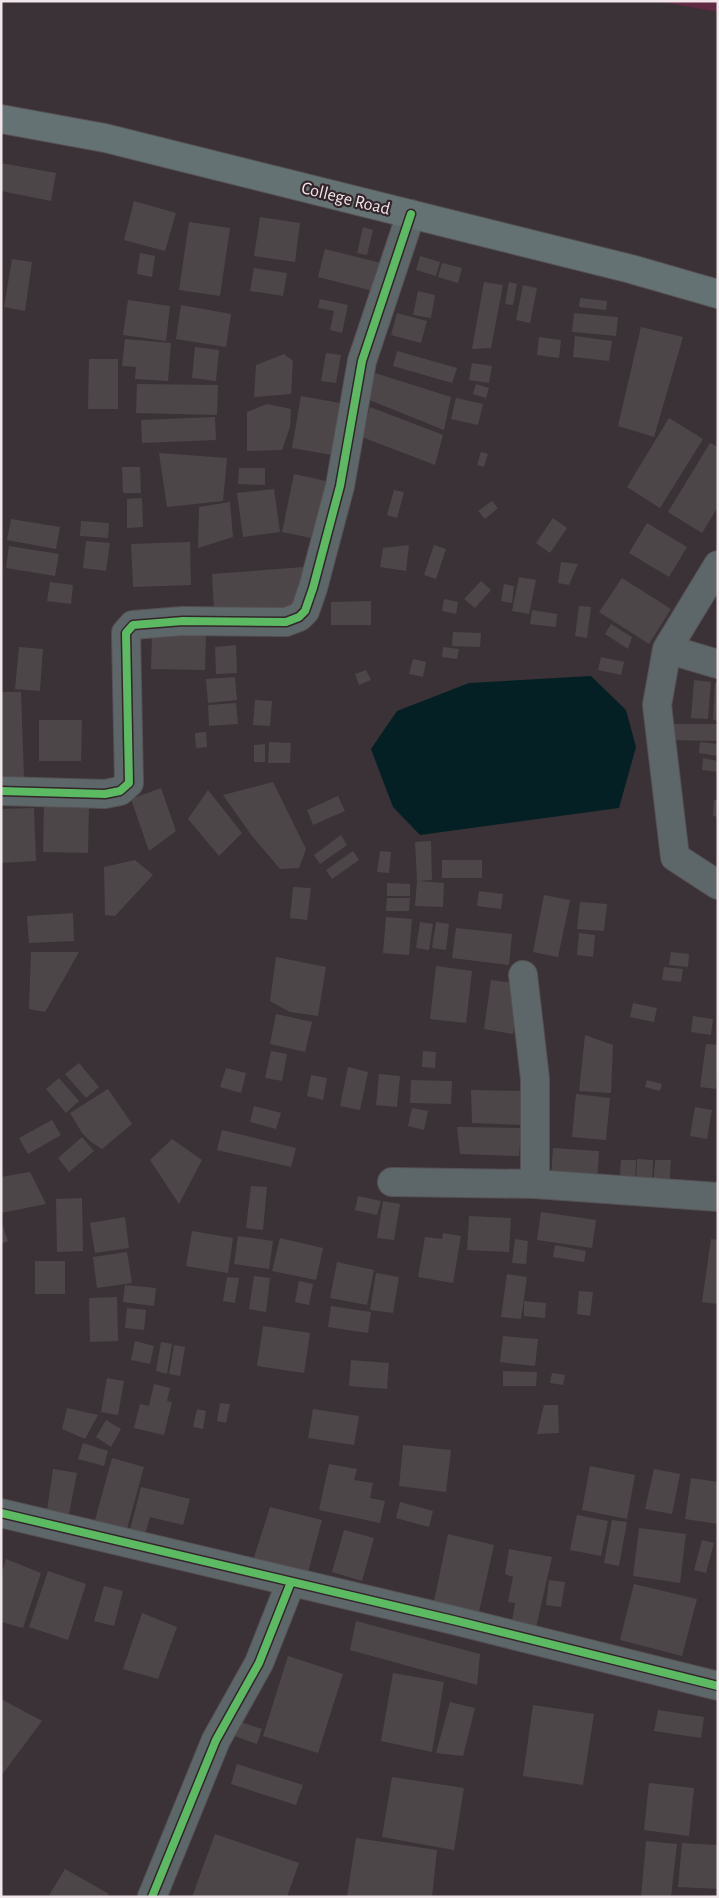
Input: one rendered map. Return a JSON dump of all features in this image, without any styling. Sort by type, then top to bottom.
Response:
[{"type":"main road","name":"College Road","points":[[1,120],[105,138],[631,269],[718,294]]},
{"type":"street","points":[[1,792],[104,794],[120,791],[129,783],[126,633],[133,625],[183,621],[286,622],[299,617],[305,611],[313,588],[340,486],[362,361],[411,214]]},
{"type":"street","points":[[718,565],[667,649],[656,705],[675,857],[718,885]]},
{"type":"street","points":[[667,649],[718,664]]},
{"type":"street","points":[[523,975],[535,1078],[535,1184]]},
{"type":"street","points":[[392,1182],[535,1184],[718,1197]]},
{"type":"street","points":[[1,1513],[718,1686]]},
{"type":"street","points":[[152,1897],[216,1740],[259,1663],[291,1582]]},
{"type":"shaded area","points":[[656,1],[718,1],[718,12]]},
{"type":"water","points":[[591,676],[626,710],[636,747],[619,808],[420,835],[393,807],[371,749],[397,711],[469,683]]},
{"type":"building","points":[[1,163],[56,173],[51,201],[1,191]]},
{"type":"building","points":[[134,201],[176,213],[165,251],[124,240]]},
{"type":"building","points":[[260,217],[300,223],[295,262],[254,256]]},
{"type":"building","points":[[189,222],[230,228],[220,296],[179,290]]},
{"type":"building","points":[[363,227],[373,230],[367,255],[357,253]]},
{"type":"building","points":[[325,249],[381,263],[373,291],[318,277]]},
{"type":"building","points":[[140,253],[155,256],[152,277],[137,274]]},
{"type":"building","points":[[420,256],[440,262],[436,276],[416,270]]},
{"type":"building","points":[[12,259],[32,262],[25,311],[4,307]]},
{"type":"building","points":[[442,263],[462,268],[458,283],[438,277]]},
{"type":"building","points":[[254,268],[287,273],[283,296],[250,291]]},
{"type":"building","points":[[484,282],[503,285],[491,348],[472,349]]},
{"type":"building","points":[[509,282],[517,284],[513,305],[505,304]]},
{"type":"building","points":[[523,285],[537,288],[530,323],[516,320]]},
{"type":"building","points":[[418,291],[435,295],[431,318],[413,315]]},
{"type":"building","points":[[580,298],[607,301],[606,310],[579,307]]},
{"type":"building","points":[[320,299],[348,305],[342,333],[330,330],[334,311],[318,308]]},
{"type":"building","points":[[128,300],[170,306],[166,341],[123,335]]},
{"type":"building","points":[[181,305],[231,314],[226,347],[176,339]]},
{"type":"building","points":[[397,313],[427,321],[421,343],[391,335]]},
{"type":"building","points":[[574,313],[618,317],[616,336],[572,332]]},
{"type":"building","points":[[641,327],[683,337],[654,437],[618,426]]},
{"type":"building","points":[[575,336],[612,341],[609,361],[573,357]]},
{"type":"building","points":[[539,337],[561,340],[559,358],[537,355]]},
{"type":"building","points":[[125,339],[171,343],[168,381],[135,379],[136,367],[122,366]]},
{"type":"building","points":[[195,347],[219,350],[216,381],[192,378]]},
{"type":"building","points":[[397,351],[457,368],[452,383],[393,366]]},
{"type":"building","points":[[326,353],[341,355],[336,383],[321,381]]},
{"type":"building","points":[[284,354],[293,361],[291,394],[254,397],[256,365]]},
{"type":"building","points":[[89,359],[118,359],[118,409],[88,409]]},
{"type":"building","points":[[472,363],[492,366],[489,383],[469,380]]},
{"type":"building","points":[[375,373],[451,397],[444,430],[367,399]]},
{"type":"building","points":[[137,384],[218,385],[217,415],[136,413]]},
{"type":"building","points":[[476,384],[489,388],[486,398],[473,394]]},
{"type":"building","points":[[301,396],[340,403],[332,455],[292,448]]},
{"type":"building","points":[[456,398],[483,404],[478,425],[451,419]]},
{"type":"building","points":[[267,404],[291,409],[290,427],[282,450],[247,451],[247,412]]},
{"type":"building","points":[[370,407],[443,435],[435,465],[362,437]]},
{"type":"building","points":[[215,417],[216,440],[142,443],[141,420]]},
{"type":"building","points":[[669,418],[703,439],[660,508],[627,487]]},
{"type":"building","points":[[710,443],[718,447],[718,507],[702,533],[668,512]]},
{"type":"building","points":[[481,452],[488,454],[484,467],[477,465]]},
{"type":"building","points":[[159,453],[227,458],[223,501],[167,507]]},
{"type":"building","points":[[122,467],[140,467],[141,493],[123,493]]},
{"type":"building","points":[[239,468],[265,468],[265,485],[238,484]]},
{"type":"building","points":[[294,474],[330,482],[316,539],[282,532]]},
{"type":"building","points":[[274,489],[280,532],[243,537],[237,493]]},
{"type":"building","points":[[394,490],[404,492],[397,518],[387,515]]},
{"type":"building","points":[[142,498],[143,527],[127,528],[127,499]]},
{"type":"building","points":[[492,501],[498,508],[485,519],[478,511]]},
{"type":"building","points":[[230,502],[233,537],[198,548],[199,507]]},
{"type":"building","points":[[553,518],[567,528],[550,553],[536,543]]},
{"type":"building","points":[[11,519],[60,527],[56,549],[7,540]]},
{"type":"building","points":[[81,521],[109,523],[108,538],[80,536]]},
{"type":"building","points":[[647,523],[687,547],[669,577],[629,553]]},
{"type":"building","points":[[86,541],[110,543],[106,571],[83,568]]},
{"type":"building","points":[[190,542],[191,585],[133,587],[131,544]]},
{"type":"building","points":[[409,545],[406,571],[380,567],[383,548]]},
{"type":"building","points":[[434,545],[446,549],[436,579],[424,575]]},
{"type":"building","points":[[9,546],[59,554],[55,576],[6,568]]},
{"type":"building","points":[[561,562],[578,564],[569,585],[558,583]]},
{"type":"building","points":[[304,567],[305,579],[299,598],[290,606],[268,611],[214,611],[212,574]]},
{"type":"building","points":[[519,577],[536,580],[529,614],[512,611]]},
{"type":"building","points":[[622,578],[671,609],[649,644],[599,612]]},
{"type":"building","points":[[481,581],[491,590],[475,608],[464,599]]},
{"type":"building","points":[[50,582],[73,585],[71,604],[47,601]]},
{"type":"building","points":[[504,584],[514,586],[512,603],[501,601]]},
{"type":"building","points":[[444,599],[458,602],[456,614],[442,611]]},
{"type":"building","points":[[371,601],[371,625],[331,625],[331,602]]},
{"type":"building","points":[[579,606],[591,607],[587,638],[575,636]]},
{"type":"building","points":[[532,610],[557,614],[556,627],[530,624]]},
{"type":"building","points":[[611,624],[632,637],[628,649],[605,634]]},
{"type":"building","points":[[453,632],[481,633],[480,647],[452,646]]},
{"type":"building","points":[[152,633],[206,635],[205,670],[151,669]]},
{"type":"building","points":[[236,645],[237,673],[216,674],[215,647]]},
{"type":"building","points":[[19,647],[43,649],[40,691],[15,689]]},
{"type":"building","points":[[443,647],[459,649],[457,659],[442,657]]},
{"type":"building","points":[[601,657],[624,662],[621,675],[598,670]]},
{"type":"building","points":[[413,659],[426,662],[423,677],[409,674]]},
{"type":"building","points":[[366,670],[371,680],[359,685],[355,674]]},
{"type":"building","points":[[235,677],[237,700],[208,703],[206,679]]},
{"type":"building","points":[[694,680],[711,682],[708,719],[691,718]]},
{"type":"building","points":[[715,682],[718,682],[718,721],[713,720]]},
{"type":"building","points":[[1,692],[21,692],[24,778],[1,779]]},
{"type":"building","points":[[255,700],[272,701],[270,726],[253,725]]},
{"type":"building","points":[[236,703],[238,724],[209,726],[208,705]]},
{"type":"building","points":[[39,720],[82,720],[81,761],[39,761]]},
{"type":"building","points":[[668,724],[718,724],[718,741],[668,740]]},
{"type":"building","points":[[206,732],[207,747],[196,748],[195,733]]},
{"type":"building","points":[[269,742],[291,743],[290,763],[268,763]]},
{"type":"building","points":[[700,742],[718,744],[718,756],[699,753]]},
{"type":"building","points":[[265,744],[265,762],[254,762],[254,745]]},
{"type":"building","points":[[703,758],[718,761],[718,772],[702,770]]},
{"type":"building","points":[[273,782],[306,849],[299,868],[280,869],[252,836],[223,795]]},
{"type":"building","points":[[161,788],[176,831],[149,851],[131,799]]},
{"type":"building","points":[[208,790],[242,833],[219,856],[188,819]]},
{"type":"building","points":[[338,796],[345,811],[313,825],[307,810]]},
{"type":"building","points":[[714,800],[718,800],[718,817],[713,816]]},
{"type":"building","points":[[44,802],[89,803],[88,853],[43,852]]},
{"type":"building","points":[[34,808],[36,861],[1,863],[1,809]]},
{"type":"building","points":[[341,835],[347,845],[320,864],[314,855]]},
{"type":"building","points":[[431,841],[432,880],[418,881],[444,883],[443,907],[415,906],[417,881],[415,842]]},
{"type":"building","points":[[353,851],[359,860],[332,879],[326,870]]},
{"type":"building","points":[[380,851],[391,852],[389,873],[377,872]]},
{"type":"building","points":[[135,860],[153,875],[115,916],[105,915],[104,867]]},
{"type":"building","points":[[442,860],[482,860],[482,878],[442,878]]},
{"type":"building","points":[[387,883],[410,884],[410,896],[387,896]]},
{"type":"building","points":[[293,887],[311,888],[307,920],[290,918]]},
{"type":"building","points":[[479,891],[503,894],[501,909],[477,906]]},
{"type":"building","points":[[544,895],[570,900],[558,957],[533,952]]},
{"type":"building","points":[[387,898],[410,898],[409,911],[386,911]]},
{"type":"building","points":[[580,902],[607,904],[604,931],[577,929]]},
{"type":"building","points":[[73,913],[74,941],[29,943],[27,916]]},
{"type":"building","points":[[386,917],[412,919],[409,955],[383,953]]},
{"type":"building","points":[[420,922],[433,924],[429,950],[416,948]]},
{"type":"building","points":[[436,922],[449,924],[446,950],[432,948]]},
{"type":"building","points":[[456,928],[512,934],[509,965],[452,958]]},
{"type":"building","points":[[579,933],[595,935],[593,957],[577,955]]},
{"type":"building","points":[[31,952],[79,952],[45,1012],[29,1009]]},
{"type":"building","points":[[671,952],[689,954],[688,967],[669,965]]},
{"type":"building","points":[[276,957],[326,967],[318,1016],[290,1012],[270,1001]]},
{"type":"building","points":[[436,966],[472,971],[466,1023],[430,1019]]},
{"type":"building","points":[[664,967],[683,969],[681,982],[662,980]]},
{"type":"building","points":[[491,980],[521,984],[513,1034],[484,1029]]},
{"type":"building","points":[[633,1003],[657,1008],[654,1022],[630,1017]]},
{"type":"building","points":[[276,1014],[312,1022],[305,1052],[270,1044]]},
{"type":"building","points":[[693,1016],[713,1019],[711,1035],[691,1032]]},
{"type":"building","points":[[585,1035],[613,1045],[611,1093],[579,1091]]},
{"type":"building","points":[[706,1044],[718,1045],[716,1089],[700,1087]]},
{"type":"building","points":[[271,1051],[287,1054],[282,1081],[265,1078]]},
{"type":"building","points":[[423,1051],[436,1052],[435,1068],[422,1067]]},
{"type":"building","points":[[79,1063],[99,1087],[86,1098],[65,1074]]},
{"type":"building","points":[[348,1067],[368,1072],[360,1110],[340,1106]]},
{"type":"building","points":[[226,1068],[246,1073],[241,1093],[220,1087]]},
{"type":"building","points":[[379,1074],[400,1076],[397,1107],[376,1105]]},
{"type":"building","points":[[311,1075],[327,1078],[323,1100],[307,1096]]},
{"type":"building","points":[[59,1078],[79,1101],[66,1113],[46,1089]]},
{"type":"building","points":[[411,1080],[452,1081],[451,1104],[410,1103]]},
{"type":"building","points":[[647,1080],[662,1084],[660,1091],[645,1087]]},
{"type":"building","points":[[108,1089],[132,1124],[102,1149],[82,1133],[70,1113]]},
{"type":"building","points":[[471,1090],[526,1091],[523,1125],[472,1123]]},
{"type":"building","points":[[576,1094],[610,1098],[606,1140],[572,1137]]},
{"type":"building","points":[[254,1106],[281,1113],[276,1129],[250,1122]]},
{"type":"building","points":[[695,1107],[712,1110],[707,1139],[690,1136]]},
{"type":"building","points":[[412,1108],[428,1111],[424,1130],[408,1126]]},
{"type":"building","points":[[52,1120],[61,1135],[28,1154],[19,1138]]},
{"type":"building","points":[[457,1127],[521,1128],[519,1156],[460,1154]]},
{"type":"building","points":[[222,1130],[296,1148],[291,1167],[217,1150]]},
{"type":"building","points":[[82,1137],[94,1151],[69,1172],[58,1158]]},
{"type":"building","points":[[172,1139],[202,1160],[179,1204],[150,1160]]},
{"type":"building","points":[[553,1148],[599,1151],[597,1182],[551,1178]]},
{"type":"building","points":[[637,1159],[653,1160],[652,1189],[636,1189]]},
{"type":"building","points":[[621,1160],[636,1160],[635,1190],[619,1189]]},
{"type":"building","points":[[655,1160],[671,1160],[669,1190],[653,1189]]},
{"type":"building","points":[[30,1172],[46,1204],[1,1213],[1,1177]]},
{"type":"building","points":[[251,1186],[267,1187],[263,1230],[246,1228]]},
{"type":"building","points":[[358,1196],[381,1201],[377,1215],[355,1210]]},
{"type":"building","points":[[82,1198],[83,1251],[57,1252],[56,1199]]},
{"type":"building","points":[[383,1201],[400,1204],[394,1240],[377,1238]]},
{"type":"building","points":[[541,1212],[596,1220],[592,1248],[537,1240]]},
{"type":"building","points":[[469,1216],[511,1218],[509,1252],[467,1250]]},
{"type":"building","points":[[125,1217],[129,1248],[95,1253],[90,1223]]},
{"type":"building","points":[[1,1221],[8,1241],[1,1244]]},
{"type":"building","points":[[192,1231],[233,1238],[228,1273],[186,1266]]},
{"type":"building","points":[[443,1233],[461,1236],[453,1283],[418,1277],[425,1237],[442,1239]]},
{"type":"building","points":[[238,1236],[273,1241],[269,1269],[234,1264]]},
{"type":"building","points":[[280,1238],[323,1248],[316,1280],[272,1271]]},
{"type":"building","points":[[515,1239],[528,1241],[526,1264],[512,1263]]},
{"type":"building","points":[[711,1239],[718,1240],[718,1304],[702,1302]]},
{"type":"building","points":[[555,1245],[586,1251],[584,1262],[553,1257]]},
{"type":"building","points":[[127,1252],[132,1283],[97,1288],[93,1257]]},
{"type":"building","points":[[35,1261],[65,1261],[65,1294],[35,1294]]},
{"type":"building","points":[[337,1262],[374,1270],[367,1305],[330,1298]]},
{"type":"building","points":[[376,1273],[399,1277],[393,1313],[370,1310]]},
{"type":"building","points":[[507,1274],[527,1277],[521,1319],[501,1317]]},
{"type":"building","points":[[254,1276],[270,1278],[266,1312],[249,1309]]},
{"type":"building","points":[[227,1277],[239,1278],[235,1303],[223,1301]]},
{"type":"building","points":[[299,1281],[313,1284],[309,1305],[295,1302]]},
{"type":"building","points":[[125,1285],[156,1288],[154,1306],[123,1302]]},
{"type":"building","points":[[579,1291],[593,1292],[590,1316],[577,1314]]},
{"type":"building","points":[[117,1297],[118,1341],[90,1342],[89,1298]]},
{"type":"building","points":[[524,1301],[546,1303],[545,1318],[524,1316]]},
{"type":"building","points":[[331,1306],[371,1312],[368,1333],[328,1327]]},
{"type":"building","points":[[127,1308],[146,1310],[144,1330],[125,1328]]},
{"type":"building","points":[[263,1326],[310,1333],[304,1373],[257,1366]]},
{"type":"building","points":[[503,1336],[538,1339],[535,1366],[500,1362]]},
{"type":"building","points":[[135,1341],[154,1346],[150,1364],[131,1360]]},
{"type":"building","points":[[161,1342],[172,1344],[167,1374],[156,1371]]},
{"type":"building","points":[[174,1345],[185,1347],[180,1376],[169,1374]]},
{"type":"building","points":[[351,1360],[389,1363],[387,1389],[349,1386]]},
{"type":"building","points":[[503,1371],[537,1372],[536,1386],[503,1386]]},
{"type":"building","points":[[552,1373],[565,1375],[563,1385],[550,1383]]},
{"type":"building","points":[[107,1378],[124,1381],[118,1415],[101,1412]]},
{"type":"building","points":[[154,1384],[170,1388],[167,1401],[172,1402],[164,1435],[134,1428],[140,1404],[149,1406]]},
{"type":"building","points":[[220,1403],[230,1404],[226,1423],[217,1421]]},
{"type":"building","points":[[544,1405],[558,1405],[559,1433],[537,1434]]},
{"type":"building","points":[[67,1408],[98,1415],[85,1439],[62,1429]]},
{"type":"building","points":[[197,1409],[206,1411],[203,1429],[193,1427]]},
{"type":"building","points":[[313,1409],[359,1416],[354,1445],[308,1438]]},
{"type":"building","points":[[106,1420],[121,1429],[111,1447],[96,1437]]},
{"type":"building","points":[[83,1443],[108,1451],[104,1466],[78,1459]]},
{"type":"building","points":[[403,1445],[451,1450],[446,1492],[399,1486]]},
{"type":"building","points":[[112,1458],[144,1467],[127,1529],[95,1520]]},
{"type":"building","points":[[329,1464],[357,1469],[354,1480],[373,1483],[370,1498],[385,1501],[380,1523],[319,1510]]},
{"type":"building","points":[[590,1466],[635,1475],[627,1519],[582,1510]]},
{"type":"building","points":[[53,1469],[77,1473],[68,1519],[46,1517]]},
{"type":"building","points":[[654,1469],[680,1474],[672,1514],[645,1509]]},
{"type":"building","points":[[691,1478],[718,1482],[718,1524],[685,1519]]},
{"type":"building","points":[[141,1487],[190,1499],[183,1525],[150,1517],[145,1534],[130,1530]]},
{"type":"building","points":[[400,1502],[433,1511],[429,1527],[396,1518]]},
{"type":"building","points":[[270,1507],[322,1520],[306,1580],[251,1567]]},
{"type":"building","points":[[577,1515],[608,1521],[601,1556],[570,1550]]},
{"type":"building","points":[[612,1520],[627,1522],[619,1566],[604,1563]]},
{"type":"building","points":[[639,1528],[686,1534],[680,1583],[633,1576]]},
{"type":"building","points":[[344,1530],[374,1538],[362,1581],[332,1572]]},
{"type":"building","points":[[448,1534],[494,1545],[477,1621],[432,1611]]},
{"type":"building","points":[[702,1540],[714,1543],[706,1573],[694,1570]]},
{"type":"building","points":[[509,1549],[552,1557],[535,1632],[511,1627],[515,1603],[508,1602],[513,1577],[505,1574]]},
{"type":"building","points":[[6,1559],[41,1573],[23,1628],[1,1622],[1,1574]]},
{"type":"building","points":[[48,1571],[86,1584],[68,1640],[29,1627]]},
{"type":"building","points":[[549,1580],[565,1582],[561,1607],[546,1605]]},
{"type":"building","points":[[634,1584],[697,1599],[682,1656],[620,1640]]},
{"type":"building","points":[[104,1586],[123,1591],[114,1626],[94,1621]]},
{"type":"building","points":[[142,1613],[177,1627],[158,1679],[123,1669]]},
{"type":"building","points":[[356,1621],[480,1654],[477,1685],[350,1650]]},
{"type":"building","points":[[288,1656],[343,1674],[318,1753],[263,1736]]},
{"type":"building","points":[[393,1673],[444,1682],[432,1752],[381,1741]]},
{"type":"building","points":[[1,1699],[42,1721],[1,1776]]},
{"type":"building","points":[[450,1702],[475,1708],[463,1756],[436,1753]]},
{"type":"building","points":[[533,1705],[594,1714],[583,1785],[523,1776]]},
{"type":"building","points":[[658,1710],[704,1717],[701,1738],[654,1731]]},
{"type":"building","points":[[231,1719],[262,1729],[257,1744],[226,1733]]},
{"type":"building","points":[[237,1764],[303,1785],[296,1805],[231,1784]]},
{"type":"building","points":[[392,1777],[464,1788],[454,1850],[382,1837]]},
{"type":"building","points":[[649,1783],[694,1788],[689,1836],[644,1830]]},
{"type":"building","points":[[215,1834],[299,1863],[287,1897],[192,1897]]},
{"type":"building","points":[[356,1838],[437,1850],[432,1897],[347,1897]]},
{"type":"building","points":[[646,1841],[677,1844],[671,1897],[641,1897]]},
{"type":"building","points":[[682,1843],[718,1845],[718,1889],[678,1887]]},
{"type":"building","points":[[65,1869],[109,1894],[107,1897],[48,1897]]},
{"type":"cycle path","points":[[1,791],[105,794],[120,791],[129,783],[126,633],[133,625],[183,621],[286,622],[299,617],[305,611],[313,588],[340,486],[362,361],[411,214]]},
{"type":"cycle path","points":[[1,1513],[453,1620],[718,1686]]},
{"type":"cycle path","points":[[152,1897],[216,1740],[259,1663],[291,1582]]}]
